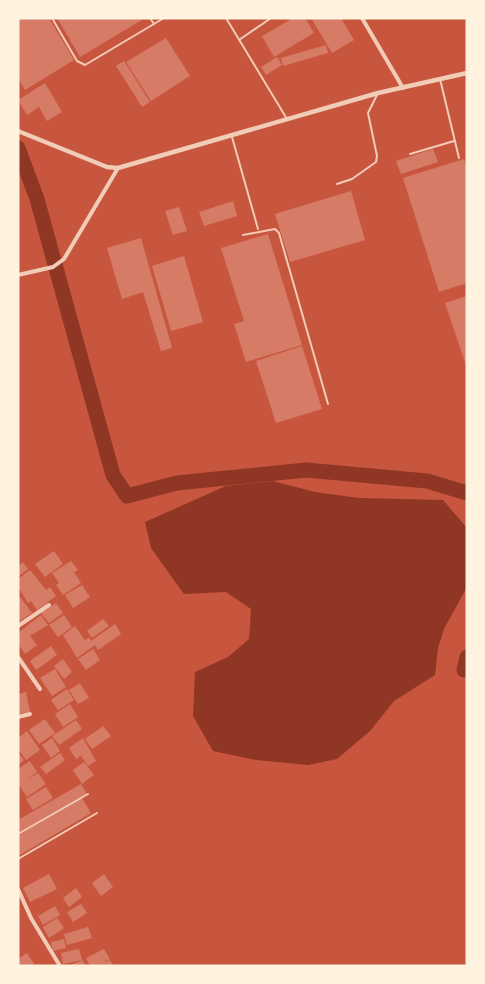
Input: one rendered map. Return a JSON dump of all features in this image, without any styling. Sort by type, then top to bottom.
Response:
[{"type":"street","points":[[362,18],[404,88]]},
{"type":"street","points":[[18,131],[107,167],[118,168],[232,137],[378,93],[467,73]]},
{"type":"street","points":[[18,275],[53,267],[64,259],[118,168]]},
{"type":"street","points":[[18,626],[49,605]]},
{"type":"street","points":[[18,657],[40,689]]},
{"type":"street","points":[[18,717],[30,714]]},
{"type":"street","points":[[18,889],[31,918],[60,966]]},
{"type":"lane","points":[[52,18],[77,61],[85,65],[164,18]]},
{"type":"lane","points":[[150,18],[154,24]]},
{"type":"lane","points":[[226,18],[287,119]]},
{"type":"lane","points":[[239,40],[271,18]]},
{"type":"lane","points":[[440,79],[459,158]]},
{"type":"lane","points":[[337,184],[352,179],[376,162],[377,156],[368,113],[378,93]]},
{"type":"lane","points":[[232,137],[258,231]]},
{"type":"lane","points":[[410,154],[454,141]]},
{"type":"lane","points":[[243,235],[275,229],[279,233],[328,404]]},
{"type":"lane","points":[[18,834],[87,794]]},
{"type":"lane","points":[[18,859],[97,813]]},
{"type":"shaded area","points":[[273,481],[315,492],[359,498],[443,500],[467,528],[467,587],[444,629],[438,648],[435,675],[394,701],[370,731],[337,759],[308,765],[256,760],[213,751],[193,716],[195,672],[228,657],[249,639],[251,609],[226,592],[184,594],[151,548],[145,522],[226,486]]},
{"type":"building","points":[[18,18],[49,18],[74,60],[25,90],[18,78]]},
{"type":"building","points":[[57,18],[145,18],[80,57]]},
{"type":"building","points":[[293,18],[305,18],[314,33],[274,57],[262,36]]},
{"type":"building","points":[[311,18],[341,18],[354,40],[332,53]]},
{"type":"building","points":[[166,38],[190,76],[151,101],[126,62]]},
{"type":"building","points":[[326,45],[328,53],[283,66],[281,58]]},
{"type":"building","points":[[277,57],[282,65],[266,75],[261,67]]},
{"type":"building","points":[[124,61],[150,102],[142,107],[116,66]]},
{"type":"building","points":[[45,83],[62,112],[47,121],[39,107],[27,115],[18,100]]},
{"type":"building","points":[[433,149],[438,162],[401,174],[396,161]]},
{"type":"building","points":[[464,159],[467,167],[467,283],[439,292],[403,178]]},
{"type":"building","points":[[351,191],[365,240],[290,262],[275,214]]},
{"type":"building","points":[[233,201],[237,216],[204,226],[199,212]]},
{"type":"building","points":[[179,207],[187,231],[173,235],[165,211]]},
{"type":"building","points":[[268,234],[302,345],[246,362],[234,324],[244,321],[221,248]]},
{"type":"building","points":[[141,238],[172,348],[161,351],[143,292],[122,299],[107,248]]},
{"type":"building","points":[[184,256],[203,322],[171,331],[152,266]]},
{"type":"building","points":[[467,296],[467,368],[445,303]]},
{"type":"building","points":[[302,346],[322,409],[276,423],[256,361]]},
{"type":"building","points":[[54,551],[63,564],[45,577],[35,564]]},
{"type":"building","points":[[71,561],[78,570],[74,572],[81,583],[63,595],[52,573]]},
{"type":"building","points":[[23,562],[28,569],[18,577],[18,566]]},
{"type":"building","points":[[30,570],[46,590],[50,587],[56,596],[37,610],[31,601],[28,603],[18,587],[18,579]]},
{"type":"building","points":[[82,585],[90,597],[73,608],[65,595]]},
{"type":"building","points":[[20,597],[32,613],[18,622],[18,598]]},
{"type":"building","points":[[56,603],[63,613],[49,623],[41,613]]},
{"type":"building","points":[[41,615],[48,625],[30,636],[37,645],[25,654],[18,644],[18,633]]},
{"type":"building","points":[[64,615],[72,627],[58,637],[49,625]]},
{"type":"building","points":[[103,619],[109,626],[92,638],[87,631]]},
{"type":"building","points":[[115,624],[121,634],[98,650],[95,645],[77,658],[63,635],[75,626],[85,640],[89,637],[91,641]]},
{"type":"building","points":[[51,646],[57,655],[36,670],[30,661]]},
{"type":"building","points":[[93,649],[100,660],[86,670],[78,659]]},
{"type":"building","points":[[63,659],[72,672],[64,679],[54,666]]},
{"type":"building","points":[[55,669],[66,687],[52,696],[40,678]]},
{"type":"building","points":[[80,683],[89,698],[78,704],[69,690]]},
{"type":"building","points":[[67,689],[74,700],[58,710],[51,700]]},
{"type":"building","points":[[26,692],[30,712],[18,714],[18,694]]},
{"type":"building","points":[[70,704],[78,717],[63,727],[55,714]]},
{"type":"building","points":[[45,719],[55,733],[39,744],[29,730]]},
{"type":"building","points":[[76,720],[82,729],[59,745],[52,736]]},
{"type":"building","points":[[103,726],[111,736],[92,749],[85,739]]},
{"type":"building","points":[[27,731],[40,750],[26,760],[18,749],[18,738]]},
{"type":"building","points":[[52,738],[60,751],[51,758],[42,745]]},
{"type":"building","points":[[83,738],[96,761],[88,766],[81,756],[86,752],[76,759],[69,748]]},
{"type":"building","points":[[18,752],[24,760],[18,765]]},
{"type":"building","points":[[60,753],[65,760],[46,774],[40,767]]},
{"type":"building","points":[[30,761],[37,772],[27,780],[38,773],[46,784],[27,797],[18,784],[18,769]]},
{"type":"building","points":[[84,762],[94,775],[82,784],[73,770]]},
{"type":"building","points":[[81,784],[87,794],[18,833],[18,820]]},
{"type":"building","points":[[46,787],[53,798],[33,810],[26,799]]},
{"type":"building","points":[[82,798],[91,813],[18,856],[18,835]]},
{"type":"building","points":[[49,874],[57,889],[30,902],[23,888]]},
{"type":"building","points":[[104,874],[113,887],[101,896],[92,883]]},
{"type":"building","points":[[76,888],[82,897],[69,907],[63,898]]},
{"type":"building","points":[[81,904],[87,913],[73,922],[67,912]]},
{"type":"building","points":[[55,906],[60,915],[43,925],[38,916]]},
{"type":"building","points":[[57,918],[64,928],[49,938],[43,927]]},
{"type":"building","points":[[88,927],[92,938],[67,945],[64,934]]},
{"type":"building","points":[[64,939],[66,948],[53,951],[51,942]]},
{"type":"building","points":[[79,949],[82,960],[63,964],[61,953]]},
{"type":"building","points":[[104,949],[110,959],[99,964],[110,960],[114,966],[90,966],[86,958]]},
{"type":"building","points":[[27,953],[34,964],[18,966],[18,959]]},
{"type":"building","points":[[83,960],[85,966],[68,966]]},
{"type":"waterway","points":[[18,148],[37,199],[113,475],[127,496],[177,483],[306,470],[427,481],[467,493]]},
{"type":"waterway","points":[[467,657],[464,670],[467,669]]}]
